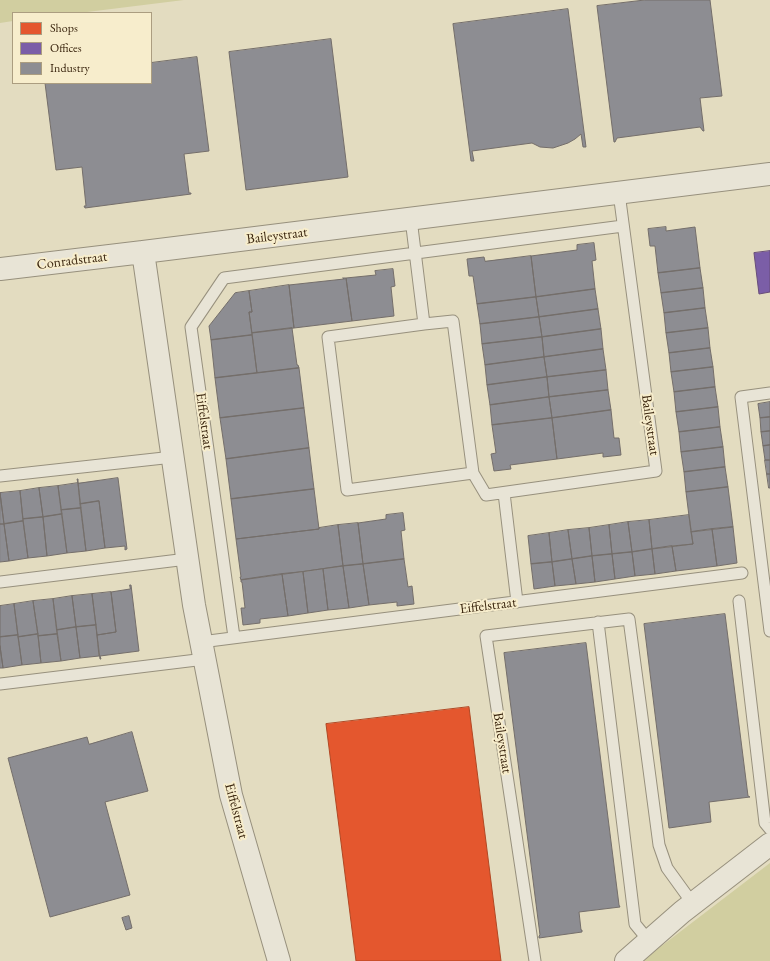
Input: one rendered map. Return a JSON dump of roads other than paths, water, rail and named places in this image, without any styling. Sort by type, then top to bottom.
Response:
[{"type":"street","name":"Baileystraat","points":[[143,252],[770,174]]},
{"type":"street","name":"Conradstraat","points":[[0,269],[143,252]]},
{"type":"street","name":"Eiffelstraat","points":[[143,252],[194,605],[231,795],[279,961]]},
{"type":"street","points":[[626,961],[693,904],[770,844]]},
{"type":"lane","name":"Baileystraat","points":[[424,324],[453,321],[473,473],[486,495],[656,471],[619,193]]},
{"type":"lane","points":[[411,219],[424,324],[328,337],[347,490],[473,473]]},
{"type":"lane","points":[[416,253],[624,226]]},
{"type":"lane","name":"Eiffelstraat","points":[[234,638],[191,327],[224,278],[416,253]]},
{"type":"lane","points":[[770,393],[741,397],[770,631]]},
{"type":"lane","points":[[0,476],[173,457]]},
{"type":"lane","points":[[504,493],[517,602]]},
{"type":"lane","points":[[0,582],[187,559]]},
{"type":"lane","name":"Eiffelstraat","points":[[0,684],[203,650],[234,638],[742,574]]},
{"type":"lane","points":[[739,601],[765,823],[770,829]]},
{"type":"lane","name":"Baileystraat","points":[[535,961],[486,636],[629,619],[659,845],[667,868],[693,904]]},
{"type":"lane","points":[[598,622],[635,924],[649,941]]}]
